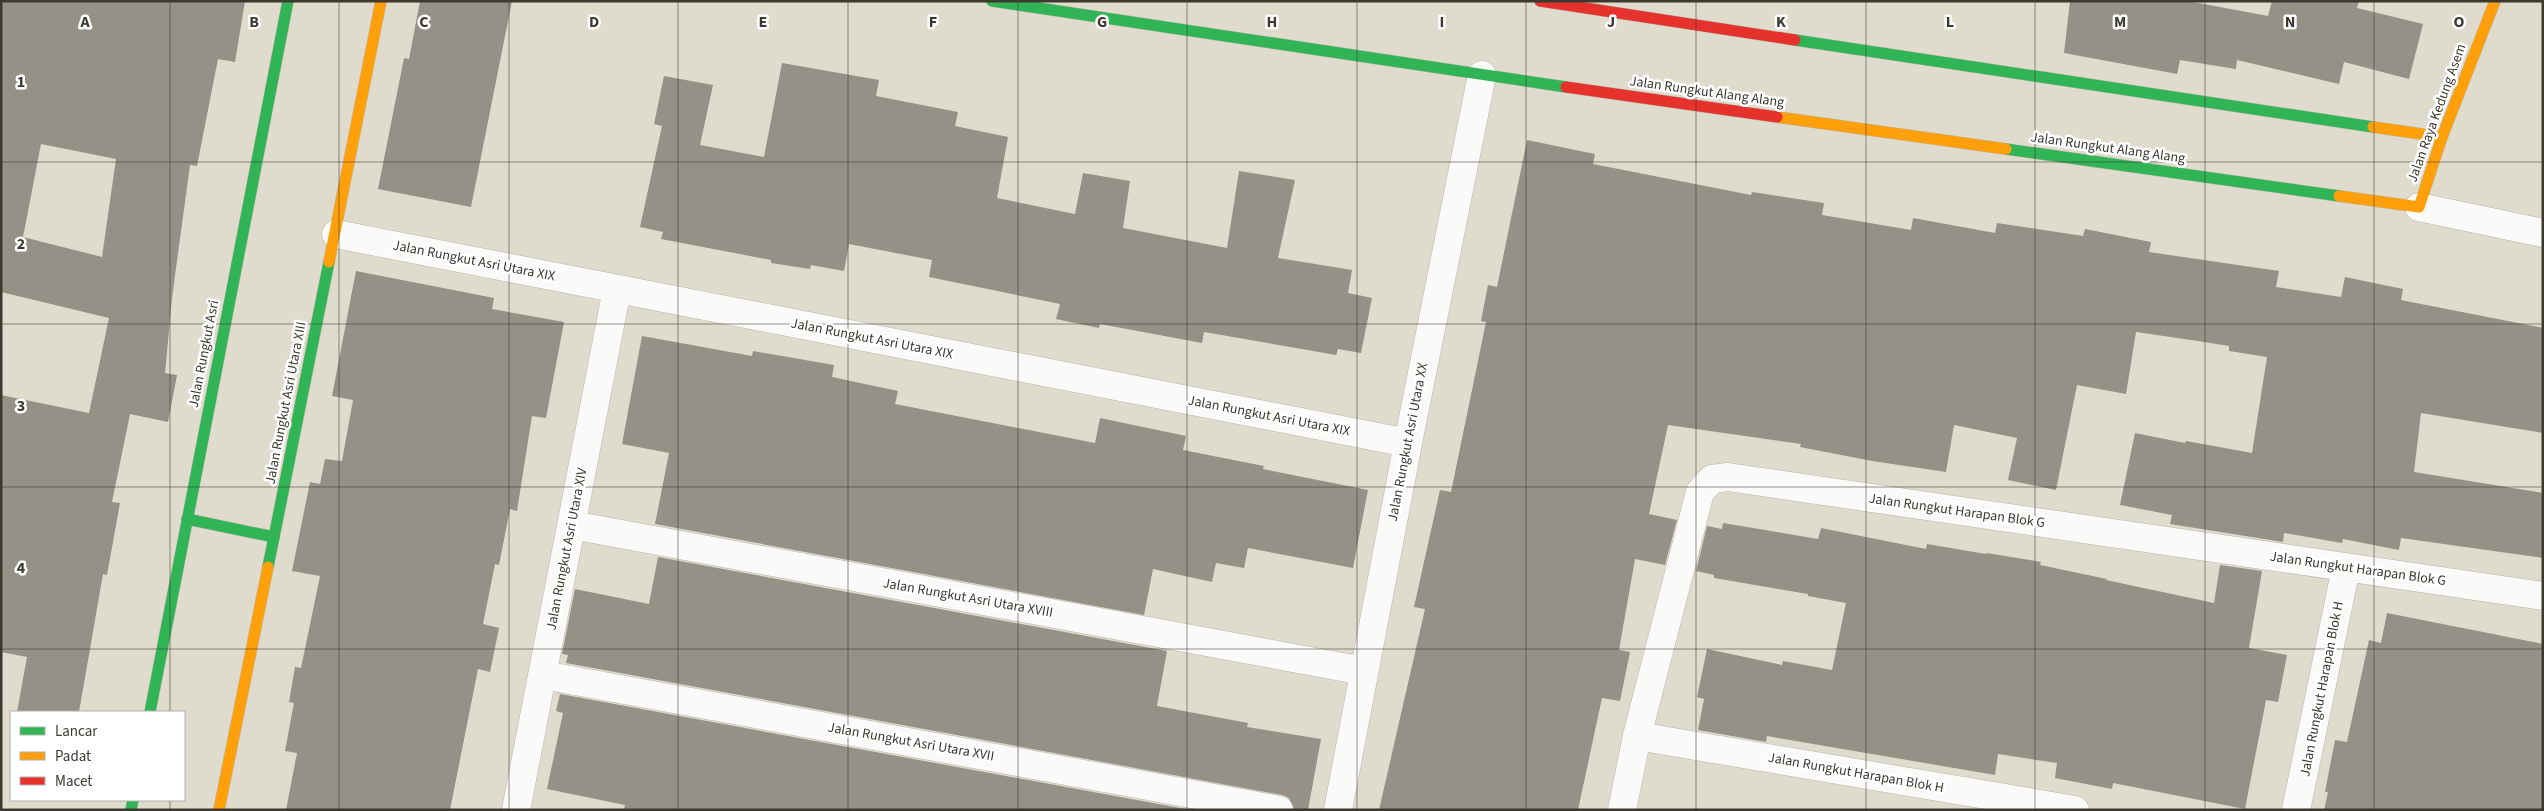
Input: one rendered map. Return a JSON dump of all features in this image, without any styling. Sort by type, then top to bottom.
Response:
[{"type":"street","name":"Jalan Rungkut Asri","points":[[150,711],[288,1]]},
{"type":"street","name":"Jalan Rungkut Asri Utara XIII","points":[[219,810],[336,234],[381,1]]},
{"type":"street","name":"Jalan Rungkut Alang Alang","points":[[992,1],[1482,75],[2419,207]]},
{"type":"street","points":[[1540,1],[2442,137]]},
{"type":"street","name":"Jalan Raya Kedung Asem","points":[[2419,207],[2442,137],[2495,1]]},
{"type":"street","name":"Jalan Rungkut Asri Utara XX","points":[[1338,810],[1408,443],[1482,75]]},
{"type":"street","points":[[2419,207],[2543,233]]},
{"type":"street","name":"Jalan Rungkut Asri Utara XIX","points":[[336,234],[1408,443]]},
{"type":"street","name":"Jalan Rungkut Asri Utara XIV","points":[[516,810],[618,289]]},
{"type":"street","name":"Jalan Rungkut Harapan Blok G","points":[[1622,810],[1637,736],[1700,492],[1712,479],[1728,477],[2543,596]]},
{"type":"street","points":[[187,519],[274,537]]},
{"type":"street","name":"Jalan Rungkut Asri Utara XVIII","points":[[572,525],[1364,671]]},
{"type":"street","name":"Jalan Rungkut Harapan Blok H","points":[[2296,810],[2346,568]]},
{"type":"street","name":"Jalan Rungkut Asri Utara XVII","points":[[542,675],[1279,810]]},
{"type":"street","name":"Jalan Rungkut Harapan Blok H","points":[[1637,736],[2076,810]]},
{"type":"building","points":[[1,1],[245,1],[235,62],[218,59],[197,166],[190,165],[172,298],[165,373],[177,375],[168,422],[130,414],[112,502],[120,503],[107,575],[103,574],[79,711],[17,711],[27,657],[1,652],[1,395],[89,413],[109,318],[1,292]],"holes":[[[41,144],[116,159],[102,257],[23,237]]]},
{"type":"building","points":[[420,1],[512,1],[471,207],[378,189],[404,58],[409,59]]},
{"type":"building","points":[[2070,1],[2188,1],[2268,16],[2272,1],[2359,1],[2357,8],[2423,24],[2409,79],[2344,62],[2339,84],[2237,60],[2236,69],[2180,60],[2177,74],[2064,53]]},
{"type":"building","points":[[782,63],[879,80],[876,96],[958,112],[955,126],[1008,137],[997,198],[1075,214],[1083,173],[1130,181],[1123,228],[1227,248],[1239,171],[1295,180],[1278,258],[1352,270],[1348,293],[1372,298],[1361,353],[1338,349],[1336,355],[1204,332],[1202,343],[1100,324],[1099,328],[1056,319],[1060,304],[929,277],[932,260],[849,244],[844,271],[811,265],[810,269],[771,263],[771,260],[661,239],[663,232],[640,227],[662,126],[654,124],[664,76],[713,85],[700,145],[764,157]]},
{"type":"building","points":[[1527,140],[1595,154],[1593,164],[1751,195],[1752,192],[1824,203],[1822,215],[1911,230],[1913,218],[1995,233],[1997,223],[2083,236],[2085,229],[2151,242],[2149,252],[2279,271],[2276,287],[2341,297],[2345,277],[2403,289],[2401,300],[2543,328],[2543,433],[2421,413],[2414,472],[2543,493],[2543,558],[2401,538],[2399,550],[2343,539],[2342,543],[2284,533],[2283,542],[2170,524],[2172,515],[2120,505],[2135,433],[2252,453],[2267,357],[2229,351],[2229,346],[2191,340],[2136,332],[2126,394],[2077,385],[2056,490],[2008,480],[2017,438],[1954,425],[1946,472],[1872,461],[1800,447],[1801,444],[1668,425],[1649,514],[1677,520],[1665,565],[1635,559],[1619,650],[1630,652],[1620,701],[1602,698],[1578,810],[1379,810],[1425,609],[1414,607],[1440,490],[1451,492],[1486,322],[1481,321],[1488,285],[1497,287]]},
{"type":"building","points":[[356,271],[494,298],[492,309],[564,322],[546,418],[532,416],[517,511],[510,509],[499,565],[495,564],[483,624],[499,628],[490,672],[478,669],[450,810],[286,810],[297,753],[285,751],[294,703],[289,702],[295,667],[301,668],[320,576],[292,571],[310,482],[320,484],[325,459],[342,461],[353,400],[332,396]]},
{"type":"building","points":[[642,336],[752,356],[753,351],[834,365],[832,377],[898,391],[895,404],[1095,443],[1100,418],[1186,436],[1183,450],[1264,466],[1263,469],[1368,490],[1353,568],[1248,548],[1244,568],[1216,563],[1212,582],[1153,569],[1144,615],[655,524],[669,453],[622,444]]},
{"type":"building","points":[[1723,523],[1818,539],[1821,528],[1926,549],[1927,544],[1987,553],[2041,562],[2040,565],[2214,603],[2220,565],[2262,571],[2249,648],[2287,655],[2278,702],[2266,700],[2245,809],[2113,783],[2112,789],[2055,778],[2057,763],[1998,754],[1995,775],[1767,736],[1766,742],[1698,730],[1704,699],[1697,697],[1707,649],[1782,665],[1783,661],[1832,670],[1846,603],[1808,596],[1808,594],[1714,578],[1714,575],[1696,571],[1707,526],[1722,529]]},
{"type":"building","points":[[658,557],[1167,651],[1157,706],[1248,723],[1247,727],[1321,739],[1308,810],[1294,810],[1289,798],[1282,795],[566,663],[568,655],[562,654],[575,589],[649,604]]},
{"type":"building","points":[[2387,613],[2543,644],[2543,810],[2324,810],[2328,792],[2325,792],[2335,740],[2347,742],[2369,640],[2381,643]]},
{"type":"building","points":[[560,694],[1191,810],[624,810],[625,805],[547,789],[563,713],[556,711]]},
{"type":"traffic: fast","points":[[150,711],[288,1]]},
{"type":"traffic: fast","points":[[992,1],[1566,87]]},
{"type":"traffic: fast","points":[[1795,40],[2373,127]]},
{"type":"traffic: fast","points":[[2006,149],[2339,196]]},
{"type":"traffic: fast","points":[[268,567],[329,262]]},
{"type":"traffic: fast","points":[[187,519],[274,537]]},
{"type":"traffic: fast","points":[[131,810],[133,801]]},
{"type":"traffic: slow","points":[[329,262],[381,1]]},
{"type":"traffic: slow","points":[[2339,196],[2419,207],[2442,137],[2495,1]]},
{"type":"traffic: slow","points":[[1777,117],[2006,149]]},
{"type":"traffic: slow","points":[[2373,127],[2442,137]]},
{"type":"traffic: slow","points":[[219,810],[268,567]]},
{"type":"traffic: jam","points":[[1540,1],[1795,40]]},
{"type":"traffic: jam","points":[[1566,87],[1777,117]]}]
